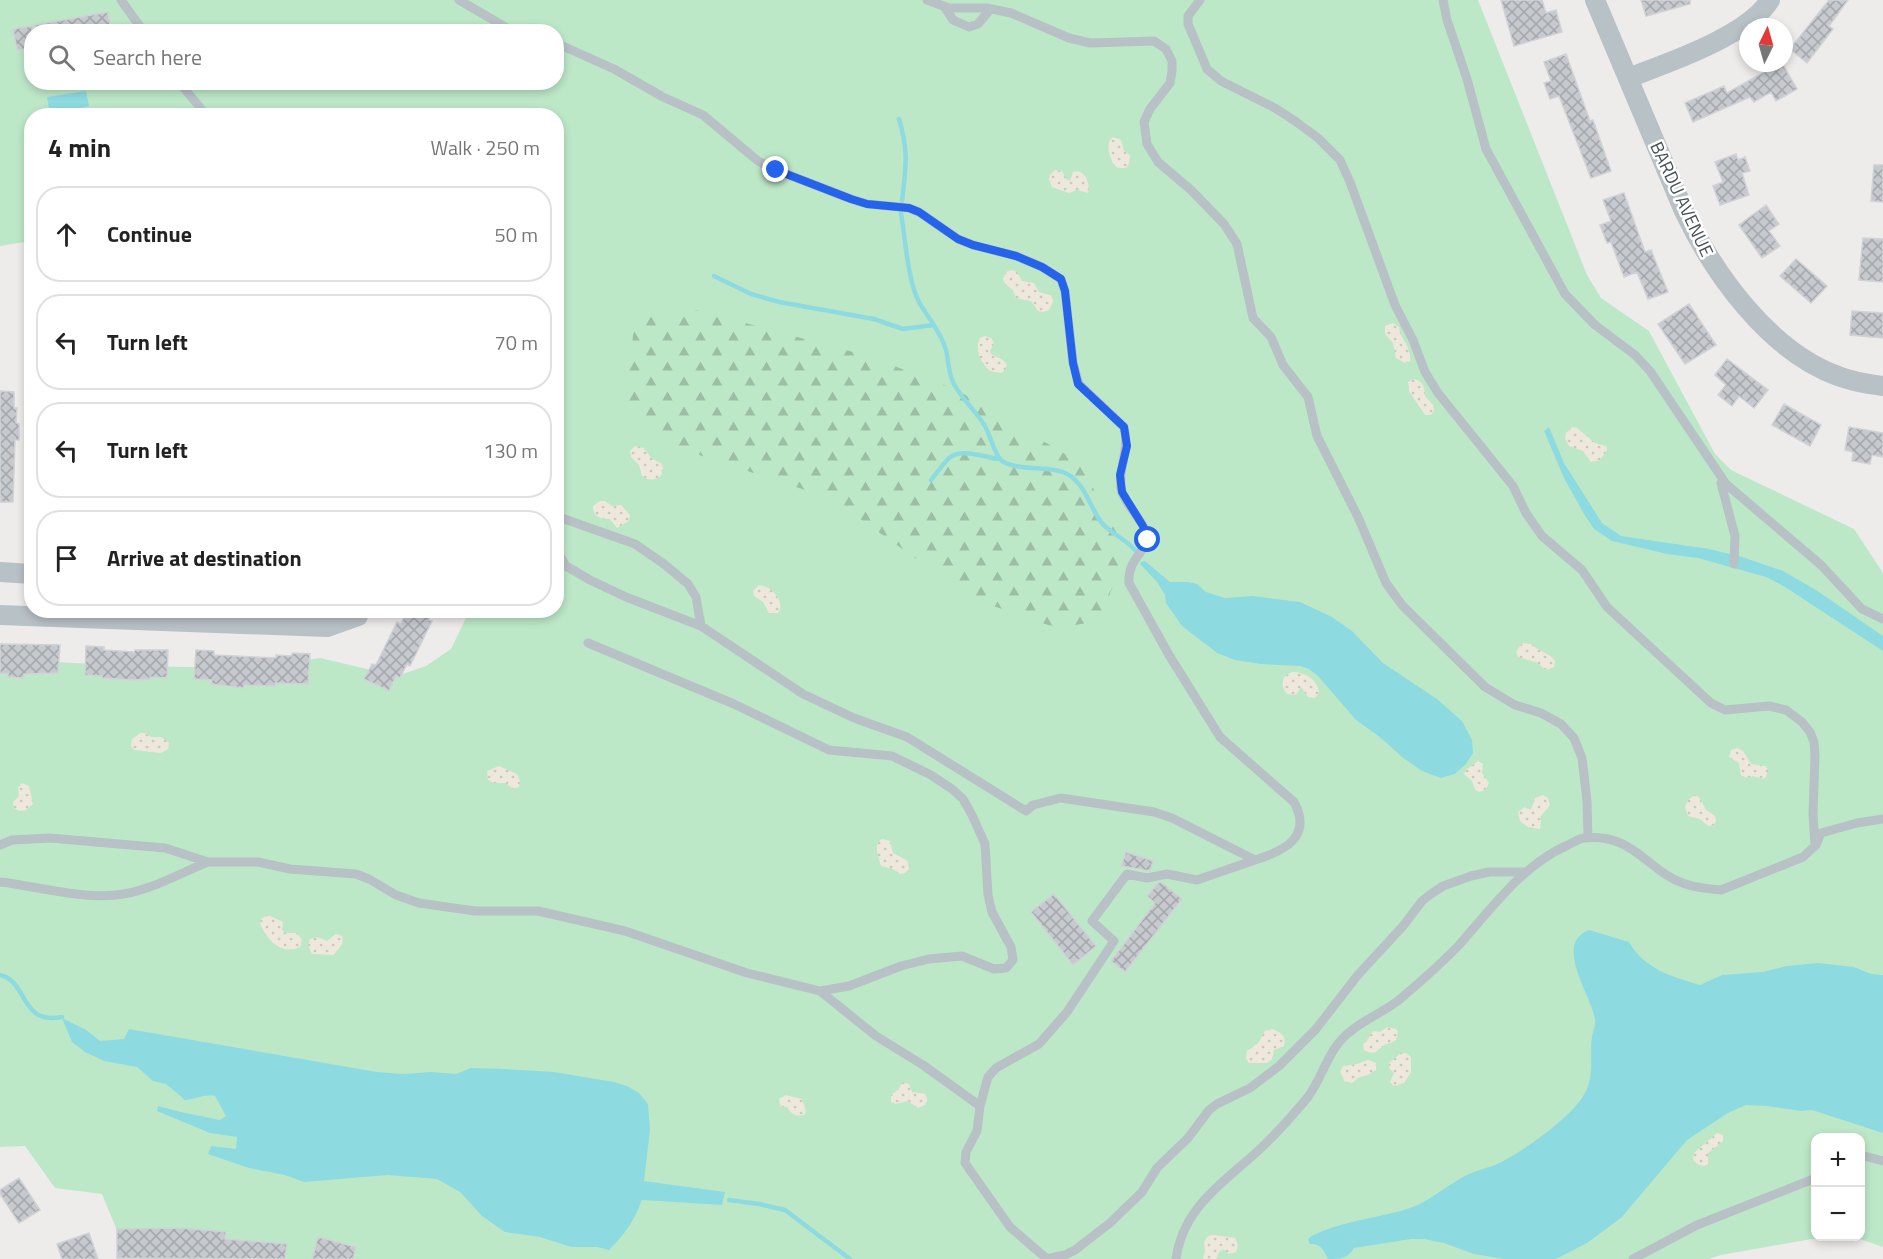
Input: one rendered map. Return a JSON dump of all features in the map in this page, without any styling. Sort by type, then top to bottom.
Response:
[{"type":"street","name":"BARDU AVENUE","points":[[1595,0],[1692,229],[1724,282],[1756,318],[1796,352],[1821,369],[1861,383],[1883,386]]},
{"type":"street","points":[[1628,78],[1728,36],[1751,22],[1770,0]]},
{"type":"street","points":[[0,572],[24,574]]},
{"type":"street","points":[[0,615],[24,615]]},
{"type":"street","points":[[231,618],[327,627],[352,618]]},
{"type":"lane","points":[[121,0],[138,24]]},
{"type":"lane","points":[[459,0],[500,24]]},
{"type":"lane","points":[[927,0],[945,6],[987,8],[1011,13],[1069,38],[1090,43],[1154,40],[1167,49],[1173,71],[1170,83],[1150,109],[1144,122],[1147,144],[1158,162],[1191,189],[1224,224],[1237,244],[1253,318],[1271,337],[1283,365],[1308,397],[1317,436],[1358,517],[1386,583],[1401,605],[1485,687],[1515,705],[1541,713],[1561,724],[1574,738],[1582,758],[1588,838]]},
{"type":"lane","points":[[1200,0],[1188,16],[1188,24],[1207,69],[1221,81],[1275,108],[1295,121],[1318,138],[1340,160],[1395,305],[1413,340],[1425,372],[1438,393],[1513,486],[1542,536],[1582,570],[1607,607],[1712,703],[1725,710],[1769,706],[1786,710],[1802,722],[1810,732],[1814,742],[1815,756],[1813,813],[1815,846]]},
{"type":"lane","points":[[1443,0],[1486,149],[1565,294],[1576,308],[1635,355],[1650,371],[1726,484],[1821,565],[1862,609],[1883,619]]},
{"type":"lane","points":[[945,6],[953,20],[969,27],[978,24],[988,12],[987,8]]},
{"type":"lane","points":[[564,47],[614,69],[663,98],[703,115],[758,161],[776,170],[867,204],[909,208],[919,212],[958,239],[1016,256],[1042,267],[1061,279],[1065,291],[1073,363],[1078,384],[1124,427],[1126,435],[1127,446],[1120,475],[1122,492],[1143,526],[1148,540],[1142,554],[1133,561],[1129,571],[1129,584],[1220,737],[1294,802],[1299,811],[1300,827],[1292,843],[1276,854],[1197,880],[1167,874],[1146,878],[1127,874],[1092,921],[1114,941],[1067,1012],[1039,1044],[996,1068],[988,1077],[980,1106],[977,1131],[966,1152],[965,1163],[1010,1227],[1047,1259],[1065,1255],[1101,1231],[1135,1199],[1157,1168],[1188,1138],[1209,1110],[1250,1088],[1286,1059],[1316,1029],[1357,976],[1422,901],[1443,886],[1471,876],[1489,872],[1526,872]]},
{"type":"lane","points":[[186,90],[200,108]]},
{"type":"lane","points":[[1715,470],[1724,490],[1733,523],[1734,562]]},
{"type":"lane","points":[[564,519],[635,544],[664,564],[688,584],[696,597],[701,626]]},
{"type":"lane","points":[[564,563],[590,580],[626,597],[701,626],[803,694],[854,718],[907,737],[1026,811],[1033,805],[1061,798],[1154,812],[1172,818],[1255,860]]},
{"type":"lane","points":[[0,845],[12,840],[51,838],[165,849],[208,862],[258,862],[290,869],[356,874],[396,895],[419,903],[475,911],[528,910],[562,915],[625,931],[747,973],[820,991],[849,986],[901,966],[929,959],[962,956],[994,969],[1006,968],[1013,960],[1011,947],[992,912],[988,895],[985,844],[963,799],[952,789],[931,775],[892,756],[829,750],[734,704],[588,643]]},
{"type":"lane","points":[[1176,1259],[1182,1231],[1188,1220],[1227,1178],[1261,1149],[1309,1095],[1345,1035],[1398,1000],[1457,946],[1507,889],[1552,852],[1584,838],[1604,838],[1624,843],[1684,884],[1721,890],[1803,857],[1815,846],[1821,833],[1857,823],[1883,819]]},
{"type":"lane","points":[[0,882],[96,896],[118,895],[137,891],[208,862]]},
{"type":"lane","points":[[820,991],[876,1036],[923,1065],[980,1106]]},
{"type":"lane","points":[[1865,1156],[1883,1161]]},
{"type":"lane","points":[[1633,1259],[1697,1225],[1811,1180]]},
{"type":"green space","points":[[0,0],[1478,0],[1587,275],[1601,298],[1649,331],[1715,454],[1731,470],[1854,529],[1883,573],[1883,1247],[1865,1241],[1865,1133],[1811,1133],[1811,1239],[1709,1259],[275,1259],[247,1257],[118,1233],[102,1194],[55,1188],[25,1146],[0,1147],[0,659],[130,666],[248,668],[320,658],[397,676],[426,666],[451,649],[466,618],[564,618],[564,108],[24,108],[24,242],[0,246]]},
{"type":"green space","points":[[689,308],[868,356],[957,390],[1077,461],[1123,539],[1123,561],[1099,621],[1057,628],[973,599],[832,499],[663,443],[632,415],[626,395],[635,319]]},
{"type":"sand","points":[[1113,137],[1121,140],[1124,151],[1130,155],[1126,168],[1118,168],[1113,164],[1108,146]]},
{"type":"sand","points":[[1055,170],[1062,171],[1066,179],[1070,181],[1073,172],[1083,174],[1086,177],[1088,193],[1077,190],[1069,193],[1052,187],[1049,179]]},
{"type":"sand","points":[[1012,270],[1017,272],[1022,281],[1034,283],[1039,292],[1052,296],[1053,302],[1049,310],[1038,311],[1031,301],[1016,298],[1013,290],[1005,284],[1003,279],[1006,272]]},
{"type":"sand","points":[[1393,323],[1399,327],[1409,352],[1410,361],[1405,363],[1396,358],[1393,343],[1385,334],[1385,326]]},
{"type":"sand","points":[[985,336],[991,338],[994,343],[991,354],[1003,360],[1007,365],[1001,373],[990,371],[979,356],[978,343],[980,338]]},
{"type":"sand","points":[[1414,379],[1421,383],[1425,396],[1433,405],[1434,411],[1431,415],[1425,415],[1409,391],[1408,382]]},
{"type":"sand","points":[[1572,427],[1577,428],[1595,443],[1606,446],[1607,450],[1600,460],[1591,462],[1583,451],[1569,446],[1565,439],[1566,433]]},
{"type":"sand","points":[[635,446],[644,448],[652,459],[661,463],[663,468],[661,476],[651,479],[642,476],[639,465],[631,457],[630,451]]},
{"type":"sand","points":[[600,501],[605,501],[612,506],[621,505],[630,515],[629,521],[617,528],[610,519],[598,517],[594,513],[593,506]]},
{"type":"sand","points":[[759,585],[768,588],[779,599],[778,613],[769,613],[763,602],[754,596],[753,591]]},
{"type":"sand","points":[[1523,643],[1531,644],[1550,656],[1555,661],[1554,667],[1546,670],[1536,662],[1518,657],[1516,651]]},
{"type":"sand","points":[[1292,672],[1302,673],[1314,681],[1319,694],[1314,698],[1308,697],[1301,687],[1296,695],[1287,694],[1283,688],[1283,682]]},
{"type":"sand","points":[[140,733],[151,737],[161,737],[169,743],[168,749],[161,753],[134,750],[131,746],[132,739]]},
{"type":"sand","points":[[1737,748],[1743,751],[1751,764],[1765,766],[1768,770],[1766,777],[1763,779],[1753,776],[1747,778],[1741,775],[1739,763],[1729,757],[1731,750]]},
{"type":"sand","points":[[1478,761],[1483,764],[1482,773],[1489,783],[1486,789],[1480,792],[1475,790],[1472,781],[1464,774]]},
{"type":"sand","points":[[499,766],[517,774],[520,781],[519,787],[513,789],[506,783],[494,783],[488,780],[487,771]]},
{"type":"sand","points":[[22,783],[29,786],[33,804],[26,810],[19,811],[14,808],[13,802],[19,796],[18,788]]},
{"type":"sand","points":[[1543,795],[1548,798],[1550,805],[1541,816],[1540,829],[1528,827],[1520,821],[1518,812],[1525,807],[1531,810],[1535,798]]},
{"type":"sand","points":[[1695,795],[1699,797],[1706,810],[1715,816],[1714,825],[1708,826],[1700,819],[1688,816],[1685,807],[1688,800]]},
{"type":"sand","points":[[882,839],[890,841],[893,853],[908,861],[909,869],[905,873],[900,874],[893,869],[881,866],[877,844]]},
{"type":"sand","points":[[268,915],[283,922],[282,930],[285,933],[297,933],[302,940],[300,947],[281,948],[270,940],[260,923],[261,919]]},
{"type":"sand","points":[[336,934],[342,936],[343,942],[334,955],[312,954],[308,946],[310,939],[317,937],[327,941]]},
{"type":"sand","points":[[1388,1027],[1398,1032],[1396,1040],[1376,1052],[1371,1053],[1364,1050],[1363,1044],[1370,1034]]},
{"type":"sand","points":[[1272,1029],[1282,1035],[1285,1040],[1284,1046],[1274,1050],[1272,1059],[1267,1063],[1249,1063],[1246,1058],[1247,1051],[1258,1043],[1265,1031]]},
{"type":"sand","points":[[1401,1053],[1406,1053],[1411,1057],[1411,1072],[1404,1083],[1394,1086],[1390,1082],[1394,1073],[1389,1068],[1389,1063]]},
{"type":"sand","points":[[1368,1060],[1376,1063],[1376,1070],[1359,1077],[1352,1083],[1345,1082],[1340,1072],[1343,1066]]},
{"type":"sand","points":[[903,1082],[909,1084],[912,1092],[926,1094],[925,1105],[918,1108],[908,1101],[896,1104],[891,1102],[891,1095]]},
{"type":"sand","points":[[785,1095],[802,1099],[805,1114],[797,1115],[787,1107],[781,1107],[779,1099]]},
{"type":"sand","points":[[1717,1133],[1723,1135],[1723,1141],[1708,1153],[1708,1164],[1704,1166],[1697,1164],[1693,1159],[1694,1153]]},
{"type":"sand","points":[[1208,1236],[1235,1238],[1238,1245],[1236,1252],[1228,1254],[1224,1249],[1219,1252],[1216,1259],[1203,1259],[1204,1242]]},
{"type":"water","points":[[86,91],[89,106],[49,108],[47,97]]},
{"type":"water","points":[[1549,427],[1564,463],[1602,523],[1621,536],[1709,549],[1783,571],[1816,590],[1883,636],[1883,651],[1766,577],[1698,558],[1667,554],[1612,541],[1594,529],[1564,478],[1544,431]]},
{"type":"water","points":[[1145,561],[1170,582],[1197,584],[1206,592],[1225,598],[1253,596],[1300,602],[1332,617],[1352,631],[1383,663],[1437,699],[1462,721],[1472,740],[1473,753],[1466,764],[1455,774],[1441,778],[1422,771],[1356,720],[1318,676],[1309,669],[1300,666],[1235,660],[1217,653],[1182,626],[1166,603],[1165,595],[1157,582],[1140,564]]},
{"type":"water","points":[[1589,930],[1629,942],[1643,959],[1660,971],[1700,985],[1722,975],[1763,972],[1787,966],[1818,963],[1854,967],[1871,974],[1883,975],[1883,1133],[1812,1110],[1801,1111],[1746,1105],[1728,1113],[1687,1140],[1621,1218],[1587,1243],[1556,1259],[1504,1259],[1474,1254],[1444,1243],[1411,1239],[1354,1248],[1343,1258],[1328,1259],[1321,1248],[1310,1244],[1308,1240],[1310,1237],[1322,1231],[1410,1208],[1469,1174],[1505,1160],[1542,1136],[1575,1107],[1589,1083],[1595,1019],[1577,970],[1574,946],[1579,937]]},
{"type":"water","points":[[62,1018],[86,1030],[100,1041],[124,1039],[129,1029],[377,1072],[456,1074],[471,1068],[506,1069],[554,1072],[614,1082],[639,1093],[648,1104],[650,1130],[644,1181],[725,1192],[722,1205],[642,1200],[628,1227],[609,1250],[597,1247],[571,1247],[540,1237],[505,1232],[482,1216],[460,1192],[437,1179],[388,1175],[304,1182],[285,1175],[249,1168],[208,1154],[211,1146],[236,1149],[237,1137],[210,1133],[157,1111],[158,1106],[220,1120],[226,1116],[215,1096],[185,1100],[166,1084],[153,1081],[137,1067],[104,1061],[85,1052],[72,1042]]},
{"type":"building","points":[[1501,0],[1542,0],[1546,13],[1556,10],[1562,32],[1514,46]]},
{"type":"building","points":[[1641,0],[1690,0],[1690,4],[1646,16]]},
{"type":"building","points":[[1829,0],[1848,0],[1829,26],[1833,29],[1807,63],[1793,51],[1793,45]]},
{"type":"building","points":[[108,12],[110,24],[41,24]]},
{"type":"building","points":[[24,27],[24,49],[17,50],[13,29]]},
{"type":"building","points":[[1566,54],[1611,171],[1591,178],[1559,96],[1550,99],[1544,83],[1551,81],[1544,62]]},
{"type":"building","points":[[1764,72],[1787,72],[1797,89],[1776,101],[1771,92],[1754,102],[1750,97],[1693,122],[1685,103],[1724,86],[1727,93]]},
{"type":"building","points":[[1736,154],[1738,160],[1745,157],[1750,171],[1742,173],[1749,195],[1720,205],[1713,186],[1723,182],[1715,162]]},
{"type":"building","points":[[1874,165],[1883,165],[1883,202],[1871,201]]},
{"type":"building","points":[[1624,193],[1645,252],[1651,250],[1668,292],[1648,299],[1637,272],[1624,277],[1611,242],[1607,243],[1600,225],[1611,221],[1603,200]]},
{"type":"building","points":[[1766,205],[1779,224],[1769,231],[1780,246],[1762,258],[1739,225]]},
{"type":"building","points":[[1863,238],[1883,239],[1883,282],[1859,280]]},
{"type":"building","points":[[1796,259],[1827,286],[1811,303],[1780,276]]},
{"type":"building","points":[[1689,304],[1716,345],[1685,364],[1658,324]]},
{"type":"building","points":[[1852,311],[1883,313],[1883,338],[1850,335]]},
{"type":"building","points":[[1727,359],[1768,390],[1754,408],[1739,396],[1732,406],[1718,395],[1726,385],[1715,375]]},
{"type":"building","points":[[0,391],[14,392],[14,408],[17,408],[16,423],[19,424],[19,440],[15,440],[13,502],[0,502]]},
{"type":"building","points":[[1784,404],[1821,425],[1810,446],[1772,425]]},
{"type":"building","points":[[1849,427],[1883,433],[1883,457],[1872,455],[1870,464],[1852,461],[1853,452],[1845,450]]},
{"type":"building","points":[[404,618],[429,618],[428,620],[432,621],[410,666],[407,664],[400,678],[396,676],[389,691],[364,679],[372,664],[376,665],[397,622],[401,624]]},
{"type":"building","points":[[0,644],[60,645],[58,673],[24,674],[24,678],[8,677],[8,674],[0,673]]},
{"type":"building","points":[[86,646],[134,652],[135,650],[168,650],[167,678],[150,677],[150,679],[134,680],[85,675]]},
{"type":"building","points":[[196,650],[214,651],[214,655],[276,658],[276,655],[292,656],[292,653],[310,654],[308,684],[275,683],[275,686],[244,685],[244,688],[211,684],[212,680],[194,679]]},
{"type":"building","points":[[1126,852],[1153,861],[1150,871],[1121,866]]},
{"type":"building","points":[[1161,882],[1182,899],[1125,972],[1111,961],[1155,903],[1147,896]]},
{"type":"building","points":[[1054,894],[1096,946],[1073,965],[1031,912]]},
{"type":"building","points":[[19,1178],[40,1210],[19,1223],[0,1194],[0,1190]]},
{"type":"building","points":[[180,1228],[226,1232],[225,1239],[287,1244],[285,1259],[117,1258],[117,1229]]},
{"type":"building","points":[[89,1233],[98,1259],[62,1259],[57,1244]]},
{"type":"building","points":[[318,1237],[356,1247],[353,1259],[312,1259]]},
{"type":"waterway","points":[[899,119],[906,160],[902,201]]},
{"type":"waterway","points":[[901,213],[915,293],[944,343],[953,382],[985,426],[1000,459],[1005,463],[1020,467],[1056,470],[1070,476],[1081,487],[1101,522],[1136,551]]},
{"type":"waterway","points":[[714,276],[751,294],[779,302],[874,319],[903,329],[934,325]]},
{"type":"waterway","points":[[931,480],[949,458],[960,453],[1000,459]]},
{"type":"waterway","points":[[0,975],[9,979],[16,986],[31,1009],[38,1015],[48,1018],[62,1017]]},
{"type":"waterway","points":[[729,1200],[785,1210],[850,1259]]},
{"type":"route","points":[[776,170],[834,194],[867,204],[909,208],[919,212],[958,239],[1016,256],[1042,267],[1061,279],[1065,291],[1073,363],[1078,384],[1124,427],[1127,446],[1120,475],[1122,492],[1143,526],[1148,540]]}]
